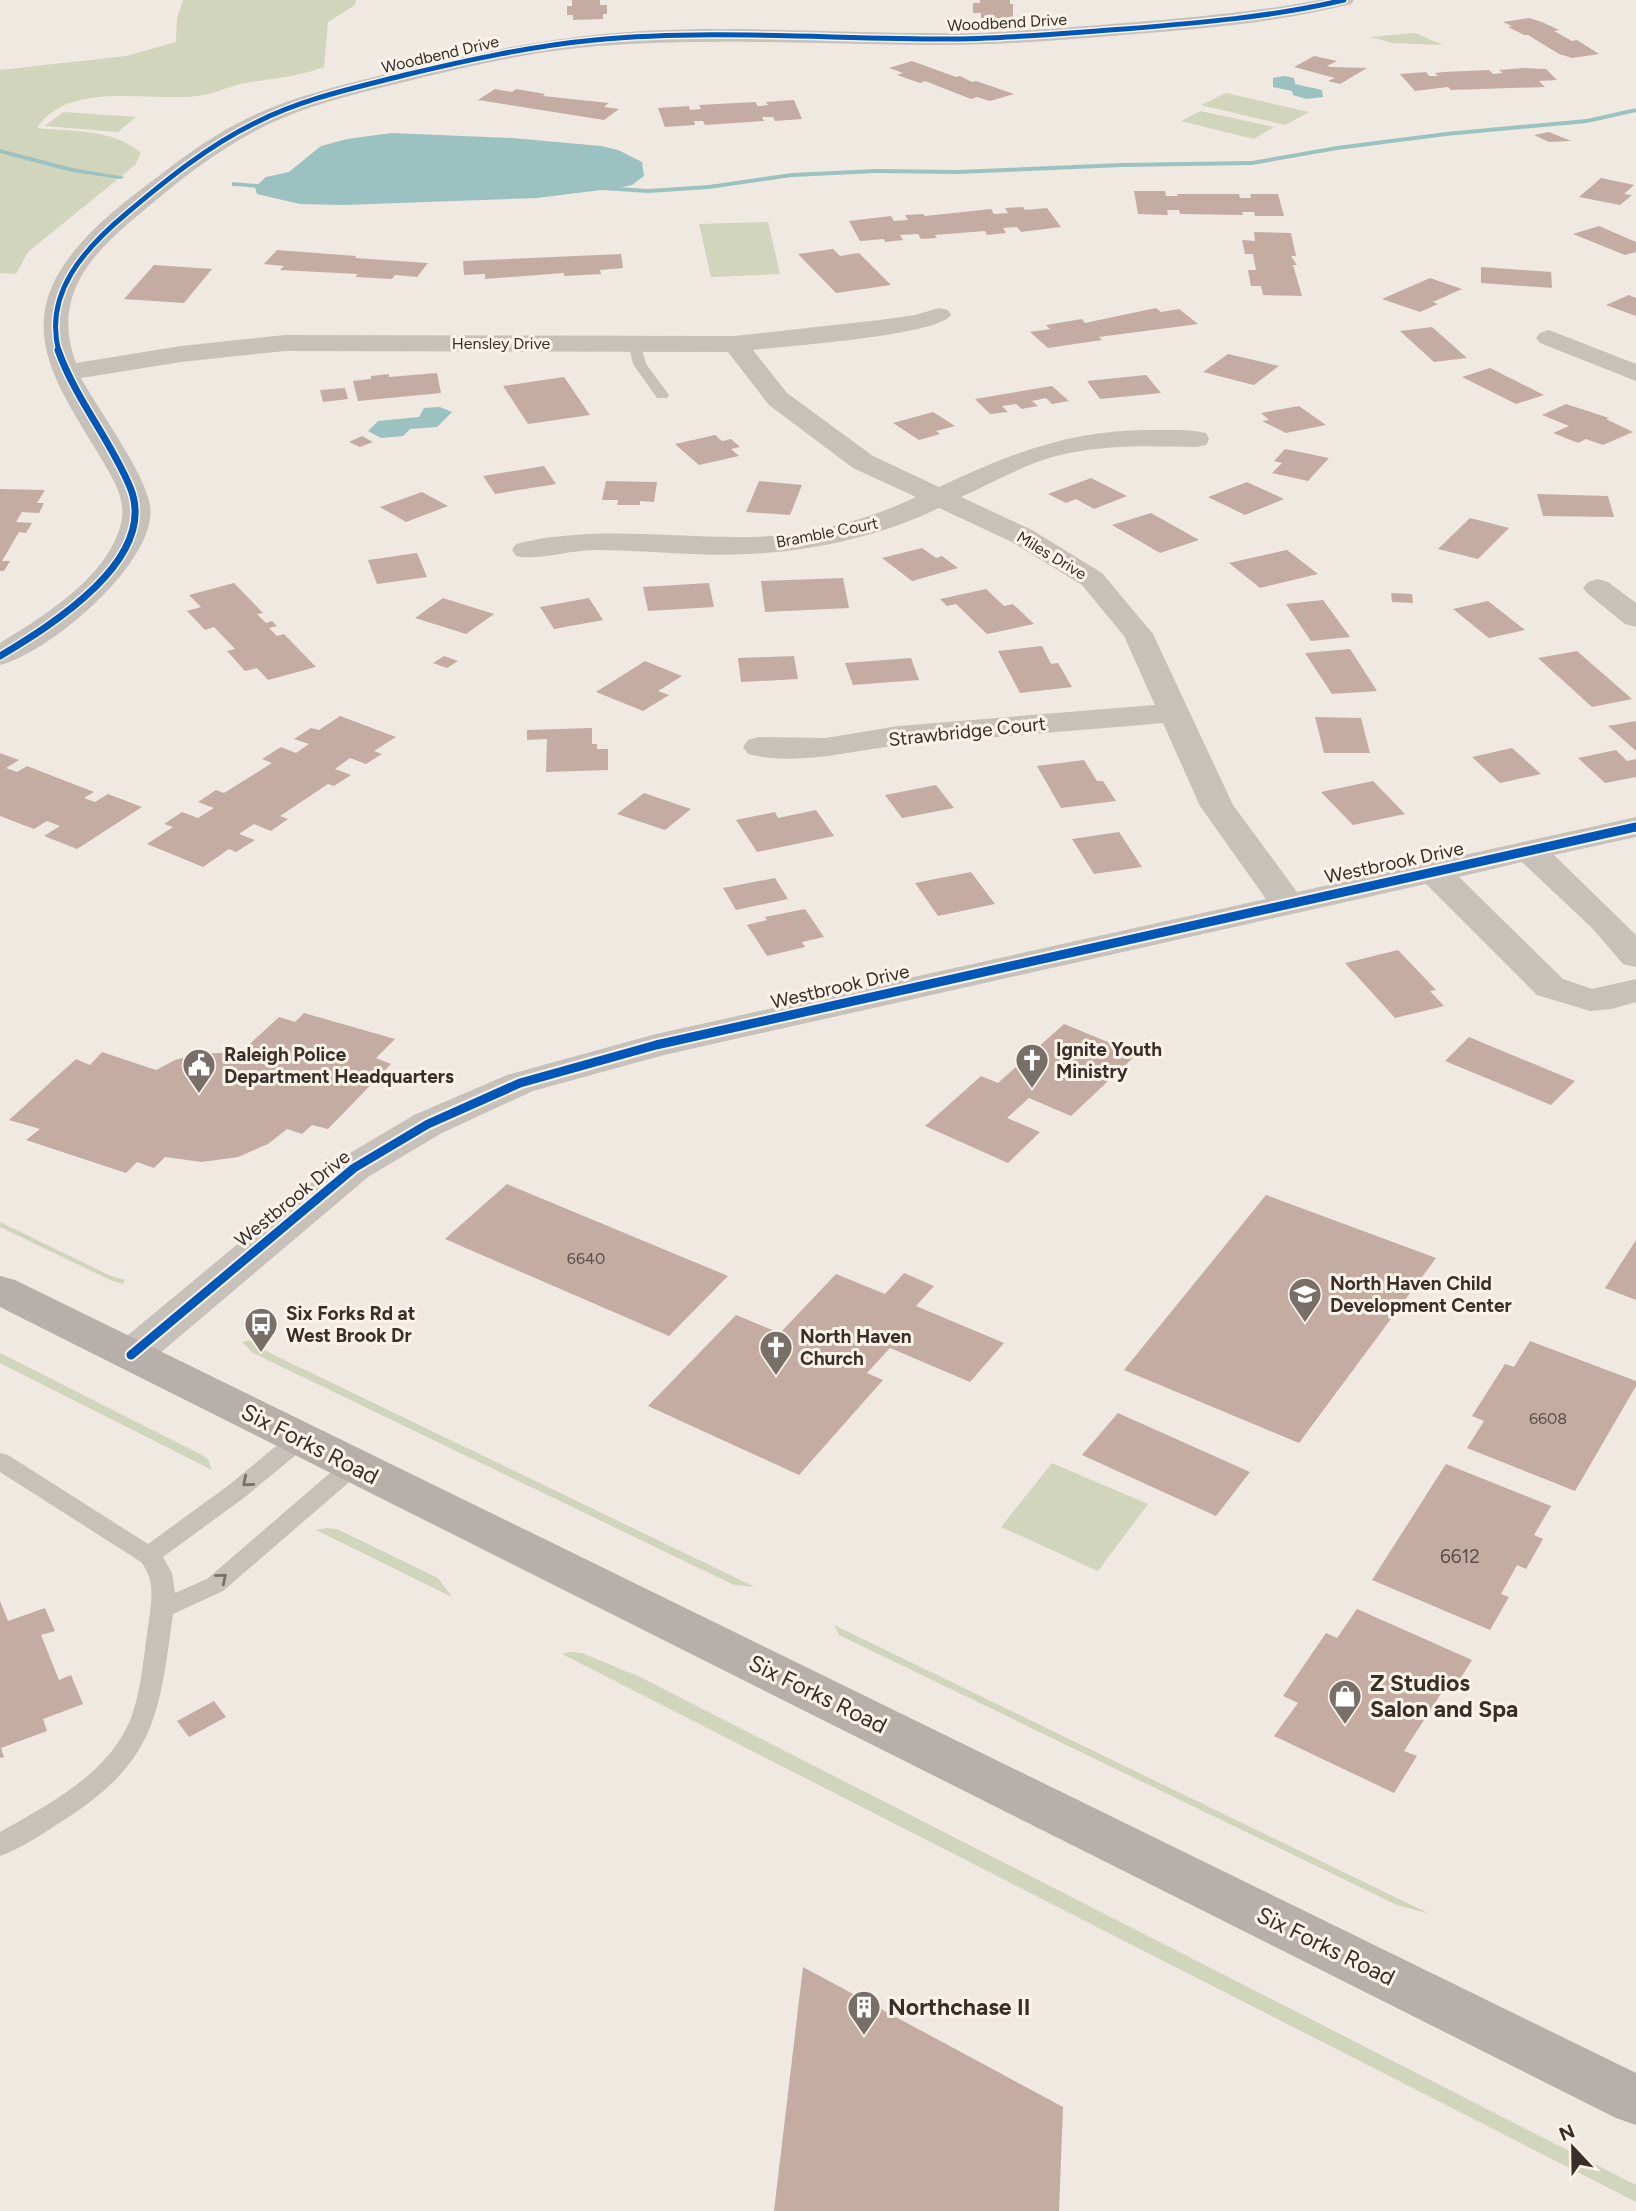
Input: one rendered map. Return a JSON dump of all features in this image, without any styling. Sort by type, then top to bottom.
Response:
[{"type":"main road","name":"Six Forks Road","points":[[0,1290],[1636,2100]]},
{"type":"street","name":"Woodbend Drive","points":[[0,656],[75,609],[112,569],[136,523],[132,486],[64,373],[52,330],[58,296],[74,265],[107,230],[201,157],[256,122],[375,83],[492,55],[548,45],[706,37],[953,39],[1064,34],[1224,20],[1318,7],[1344,0]]},
{"type":"street","name":"Hensley Drive","points":[[64,373],[181,354],[285,343],[735,344],[880,328],[939,316]]},
{"type":"street","points":[[1549,338],[1636,373]]},
{"type":"street","name":"Miles Drive","points":[[735,344],[778,398],[863,462],[1022,536],[1092,579],[1138,634],[1217,806],[1288,904]]},
{"type":"street","name":"Bramble Court","points":[[526,550],[565,542],[594,541],[747,546],[780,543],[839,533],[893,519],[938,495],[1011,463],[1051,449],[1125,437],[1196,439]]},
{"type":"street","points":[[1598,588],[1636,618]]},
{"type":"street","name":"Strawbridge Court","points":[[759,747],[826,748],[898,736],[1175,713]]},
{"type":"street","name":"Westbrook Drive","points":[[131,1355],[354,1168],[428,1124],[520,1083],[656,1045],[1636,827]]},
{"type":"street","points":[[1529,850],[1604,920],[1636,956]]},
{"type":"street","points":[[1434,872],[1550,987],[1590,1000],[1612,998],[1636,990]]},
{"type":"lane","points":[[634,343],[634,356],[662,395]]},
{"type":"lane","points":[[149,1556],[237,1491],[300,1439]]},
{"type":"lane","points":[[0,1461],[149,1556],[158,1566],[163,1580],[153,1678],[143,1720],[126,1752],[98,1783],[0,1845]]},
{"type":"lane","points":[[162,1609],[215,1585],[353,1466]]},
{"type":"green space","points":[[183,0],[356,0],[355,5],[328,22],[324,67],[241,84],[204,95],[91,98],[70,103],[52,113],[37,128],[105,135],[130,145],[141,153],[135,165],[28,252],[16,274],[0,273],[0,70],[127,56],[176,42],[177,18]]},
{"type":"green space","points":[[1415,33],[1443,45],[1393,43],[1370,37]]},
{"type":"green space","points":[[1226,93],[1309,112],[1285,125],[1201,105]]},
{"type":"green space","points":[[1200,111],[1274,127],[1254,139],[1181,121]]},
{"type":"green space","points":[[63,112],[136,117],[118,132],[45,126]]},
{"type":"green space","points":[[768,222],[780,274],[711,277],[699,224]]},
{"type":"green space","points":[[0,1222],[111,1276],[125,1280],[123,1284],[110,1280],[0,1227]]},
{"type":"green space","points":[[249,1340],[270,1353],[755,1587],[734,1585],[253,1353],[242,1342]]},
{"type":"green space","points":[[0,1353],[202,1455],[208,1459],[212,1470],[0,1363]]},
{"type":"green space","points":[[1052,1463],[1148,1504],[1098,1571],[1001,1527]]},
{"type":"green space","points":[[337,1529],[438,1578],[452,1597],[316,1530]]},
{"type":"green space","points":[[834,1625],[1430,1914],[1397,1905],[839,1635]]},
{"type":"green space","points":[[582,1653],[640,1677],[1636,2185],[1636,2202],[562,1654]]},
{"type":"water","points":[[1273,78],[1294,78],[1295,84],[1322,90],[1323,97],[1306,99],[1293,95],[1292,91],[1273,87]]},
{"type":"water","points":[[392,133],[512,138],[601,146],[618,150],[642,162],[644,176],[632,185],[618,188],[537,198],[343,205],[300,204],[257,194],[255,187],[266,177],[289,172],[321,146],[347,139]]},
{"type":"water","points":[[440,407],[452,412],[437,427],[410,429],[403,436],[381,438],[368,431],[378,421],[419,417],[424,408]]},
{"type":"building","points":[[572,0],[600,0],[600,5],[607,5],[607,14],[603,14],[603,19],[573,20],[573,15],[567,15],[567,6],[572,6]]},
{"type":"building","points":[[980,0],[1010,0],[1010,4],[1013,4],[1013,19],[981,18],[981,13],[973,13],[973,3],[980,3]]},
{"type":"building","points":[[1529,18],[1559,30],[1554,31],[1572,41],[1577,40],[1599,54],[1572,58],[1559,54],[1503,22]]},
{"type":"building","points":[[1314,56],[1337,61],[1327,66],[1330,67],[1367,68],[1340,84],[1328,81],[1335,78],[1294,67]]},
{"type":"building","points":[[912,61],[1014,94],[990,101],[977,97],[971,99],[925,81],[920,83],[897,75],[903,73],[889,68]]},
{"type":"building","points":[[1546,69],[1557,80],[1539,81],[1545,87],[1451,90],[1448,87],[1415,91],[1400,74],[1426,72],[1429,76],[1438,76],[1435,73],[1489,70],[1493,74],[1503,73],[1499,70]]},
{"type":"building","points":[[495,89],[512,92],[516,89],[545,94],[543,96],[609,103],[604,107],[619,109],[604,120],[478,100]]},
{"type":"building","points":[[794,100],[802,119],[775,121],[773,117],[762,117],[764,121],[705,125],[703,121],[694,121],[695,125],[665,127],[658,108],[689,106],[690,110],[701,109],[699,105],[756,102],[757,106],[761,106],[768,105],[766,102]]},
{"type":"building","points":[[1549,132],[1571,141],[1549,142],[1534,135]]},
{"type":"building","points":[[1601,178],[1634,185],[1624,194],[1632,195],[1620,205],[1579,197]]},
{"type":"building","points":[[1134,191],[1165,191],[1166,196],[1239,194],[1240,198],[1251,198],[1250,194],[1278,194],[1284,216],[1255,216],[1254,212],[1242,212],[1243,215],[1180,214],[1179,210],[1167,210],[1168,215],[1138,214]]},
{"type":"building","points":[[1023,207],[1025,210],[1047,208],[1061,227],[1021,232],[1017,227],[1003,228],[1006,233],[987,235],[985,231],[935,235],[937,238],[921,239],[918,234],[900,235],[903,240],[885,242],[884,239],[860,241],[849,221],[891,216],[894,221],[908,220],[905,215],[925,216],[991,209],[994,214],[1008,213],[1005,208]]},
{"type":"building","points":[[1599,226],[1636,242],[1636,252],[1625,255],[1573,234]]},
{"type":"building","points":[[1254,232],[1291,233],[1296,256],[1291,256],[1297,265],[1293,265],[1302,296],[1263,295],[1261,286],[1251,286],[1248,270],[1256,270],[1253,254],[1245,254],[1242,240],[1255,241]]},
{"type":"building","points":[[833,249],[840,256],[859,253],[891,285],[836,293],[798,254]]},
{"type":"building","points":[[277,250],[428,263],[417,277],[355,277],[358,274],[280,270],[284,266],[264,264]]},
{"type":"building","points":[[621,254],[623,268],[600,270],[601,274],[564,276],[564,273],[485,279],[485,274],[464,275],[463,261]]},
{"type":"building","points":[[154,265],[212,269],[184,303],[124,299]]},
{"type":"building","points":[[1481,267],[1551,272],[1552,288],[1481,283]]},
{"type":"building","points":[[1430,278],[1462,289],[1433,302],[1438,304],[1420,312],[1382,299]]},
{"type":"building","points":[[1629,295],[1636,298],[1636,316],[1606,305]]},
{"type":"building","points":[[1156,308],[1161,312],[1179,309],[1198,324],[1099,337],[1102,340],[1048,348],[1030,332],[1050,329],[1046,325],[1082,319],[1085,323]]},
{"type":"building","points":[[1432,327],[1467,358],[1434,362],[1400,331]]},
{"type":"building","points":[[1228,354],[1279,366],[1254,385],[1203,372]]},
{"type":"building","points":[[1490,368],[1544,395],[1516,404],[1462,377]]},
{"type":"building","points":[[437,373],[441,393],[358,401],[353,381],[389,374],[389,377]]},
{"type":"building","points":[[1146,375],[1161,393],[1100,399],[1087,381]]},
{"type":"building","points":[[564,377],[590,415],[528,424],[503,386]]},
{"type":"building","points":[[1052,386],[1069,401],[1052,404],[1046,398],[1032,401],[1038,406],[1022,409],[1016,404],[1002,406],[1008,412],[990,414],[975,399]]},
{"type":"building","points":[[345,388],[348,399],[323,402],[320,390]]},
{"type":"building","points":[[1566,404],[1609,418],[1606,419],[1633,432],[1603,445],[1586,439],[1578,443],[1553,433],[1569,426],[1542,415]]},
{"type":"building","points":[[1299,406],[1326,425],[1286,433],[1262,421],[1269,420],[1261,413]]},
{"type":"building","points":[[933,412],[955,426],[936,431],[940,434],[919,440],[893,423]]},
{"type":"building","points":[[715,435],[722,441],[731,439],[740,447],[731,449],[739,456],[699,465],[675,444]]},
{"type":"building","points":[[362,436],[373,442],[360,447],[349,442]]},
{"type":"building","points":[[1285,449],[1329,458],[1308,481],[1272,473],[1282,463],[1274,461]]},
{"type":"building","points":[[544,466],[556,484],[495,494],[483,476]]},
{"type":"building","points":[[1091,478],[1127,496],[1094,509],[1076,499],[1066,503],[1048,494]]},
{"type":"building","points":[[606,481],[657,482],[654,502],[640,501],[640,505],[617,505],[618,500],[602,500]]},
{"type":"building","points":[[759,481],[802,485],[790,515],[746,512]]},
{"type":"building","points":[[1247,482],[1284,499],[1245,515],[1208,497]]},
{"type":"building","points":[[0,489],[45,490],[37,503],[44,503],[39,513],[22,512],[16,522],[32,523],[26,533],[19,532],[2,561],[10,561],[4,571],[0,571]]},
{"type":"building","points":[[422,492],[448,506],[406,522],[380,507]]},
{"type":"building","points":[[1537,494],[1608,496],[1614,517],[1543,516]]},
{"type":"building","points":[[1151,513],[1199,540],[1160,553],[1112,525]]},
{"type":"building","points":[[1470,518],[1509,528],[1478,559],[1438,549]]},
{"type":"building","points":[[922,548],[936,558],[942,556],[958,568],[912,581],[882,558]]},
{"type":"building","points":[[1287,550],[1318,574],[1260,588],[1229,563]]},
{"type":"building","points":[[417,553],[427,577],[377,584],[368,560]]},
{"type":"building","points":[[843,578],[849,608],[765,612],[761,581]]},
{"type":"building","points":[[234,583],[263,613],[257,614],[266,623],[272,621],[277,626],[269,628],[277,636],[284,634],[316,667],[268,680],[257,668],[245,671],[227,651],[235,649],[214,627],[205,630],[187,611],[201,607],[189,595]]},
{"type":"building","points":[[709,583],[714,607],[648,611],[643,587]]},
{"type":"building","points":[[986,589],[1004,606],[1013,604],[1034,624],[987,634],[956,604],[947,606],[940,599]]},
{"type":"building","points":[[1391,593],[1412,594],[1413,603],[1392,602]]},
{"type":"building","points":[[443,598],[494,614],[466,634],[415,618]]},
{"type":"building","points":[[589,598],[603,620],[554,629],[540,607]]},
{"type":"building","points":[[1323,600],[1350,637],[1311,641],[1286,604]]},
{"type":"building","points":[[1488,601],[1525,630],[1489,638],[1453,609]]},
{"type":"building","points":[[1042,646],[1051,664],[1058,663],[1072,687],[1020,693],[998,651]]},
{"type":"building","points":[[1350,649],[1377,691],[1332,694],[1305,653]]},
{"type":"building","points":[[1577,651],[1632,699],[1592,707],[1538,658]]},
{"type":"building","points":[[444,656],[458,661],[447,668],[433,663]]},
{"type":"building","points":[[794,656],[798,679],[741,682],[738,658]]},
{"type":"building","points":[[911,658],[919,680],[853,685],[845,663]]},
{"type":"building","points":[[645,661],[682,676],[658,691],[669,695],[643,711],[596,692]]},
{"type":"building","points":[[340,716],[396,737],[374,751],[382,754],[366,764],[350,758],[335,769],[351,775],[334,786],[328,784],[280,816],[288,819],[271,831],[254,824],[239,834],[255,840],[236,852],[229,849],[203,867],[147,844],[173,827],[164,824],[182,812],[198,818],[214,808],[198,802],[216,790],[224,793],[272,763],[262,759],[281,747],[296,753],[309,744],[294,739],[311,728],[319,730]]},
{"type":"building","points":[[1315,717],[1361,718],[1370,753],[1324,753]]},
{"type":"building","points":[[1636,721],[1636,751],[1608,726]]},
{"type":"building","points":[[592,728],[592,744],[597,744],[597,749],[608,749],[608,770],[546,772],[547,739],[527,740],[527,730]]},
{"type":"building","points":[[1512,748],[1541,774],[1500,783],[1472,757]]},
{"type":"building","points":[[1616,750],[1627,761],[1636,759],[1636,777],[1605,783],[1578,758]]},
{"type":"building","points":[[0,753],[19,760],[6,768],[17,772],[27,766],[94,792],[84,798],[95,802],[108,794],[142,807],[77,849],[44,836],[60,826],[47,821],[34,829],[0,816]]},
{"type":"building","points":[[1084,760],[1097,781],[1103,781],[1116,801],[1061,808],[1037,766]]},
{"type":"building","points":[[1373,781],[1405,814],[1353,825],[1321,792]]},
{"type":"building","points":[[936,785],[954,808],[902,818],[885,795]]},
{"type":"building","points":[[644,793],[691,809],[665,830],[617,814]]},
{"type":"building","points":[[816,810],[834,836],[757,852],[736,820],[775,812],[778,818]]},
{"type":"building","points":[[1119,832],[1142,867],[1094,874],[1072,839]]},
{"type":"building","points":[[971,872],[995,904],[938,916],[915,883]]},
{"type":"building","points":[[775,878],[788,899],[736,910],[723,888]]},
{"type":"building","points":[[805,909],[824,937],[802,942],[805,947],[767,956],[747,925],[767,920],[765,917]]},
{"type":"building","points":[[1398,950],[1436,990],[1430,991],[1444,1006],[1395,1018],[1345,963]]},
{"type":"building","name":"Raleigh Police Department Headquarters","points":[[304,1013],[395,1039],[376,1058],[391,1064],[328,1129],[312,1125],[302,1134],[287,1129],[268,1144],[238,1157],[202,1162],[165,1157],[154,1168],[137,1162],[126,1173],[26,1140],[40,1129],[9,1120],[76,1059],[90,1065],[102,1052],[156,1070],[175,1060],[197,1054],[241,1052],[279,1017],[295,1022]]},
{"type":"building","name":"Ignite Youth Ministry","points":[[1064,1024],[1137,1054],[1071,1116],[1029,1098],[1007,1118],[1040,1132],[1008,1163],[925,1126],[981,1076],[998,1083]]},
{"type":"building","points":[[1469,1037],[1575,1081],[1551,1105],[1445,1061]]},
{"type":"building","points":[[507,1184],[728,1276],[669,1336],[445,1239]]},
{"type":"building","points":[[1266,1195],[1436,1258],[1299,1443],[1124,1370]]},
{"type":"building","points":[[1636,1240],[1636,1300],[1605,1288]]},
{"type":"building","name":"North Haven Church","points":[[904,1273],[934,1286],[916,1306],[1004,1343],[970,1382],[890,1348],[867,1373],[883,1380],[799,1475],[648,1406],[736,1315],[780,1333],[836,1274],[885,1294]]},
{"type":"building","points":[[1530,1341],[1636,1381],[1636,1386],[1575,1491],[1467,1448],[1484,1421],[1472,1416],[1505,1364],[1514,1367]]},
{"type":"building","points":[[1118,1413],[1250,1472],[1216,1516],[1082,1455]]},
{"type":"building","points":[[1446,1464],[1551,1506],[1534,1535],[1543,1539],[1526,1569],[1517,1565],[1501,1594],[1509,1597],[1490,1630],[1372,1580]]},
{"type":"building","points":[[0,1601],[8,1621],[45,1608],[55,1631],[41,1635],[59,1680],[71,1675],[83,1704],[43,1719],[47,1731],[1,1748],[4,1757],[0,1758]]},
{"type":"building","points":[[1357,1609],[1472,1660],[1452,1692],[1444,1689],[1404,1751],[1417,1756],[1394,1793],[1274,1736],[1298,1703],[1283,1696],[1326,1633],[1337,1638]]},
{"type":"building","points":[[214,1701],[226,1717],[189,1737],[177,1721]]},
{"type":"building","name":"Northchase II","points":[[803,1967],[1063,2107],[1059,2211],[774,2211]]},
{"type":"waterway","points":[[602,188],[648,191],[709,187],[792,175],[876,171],[958,172],[1252,163],[1337,148],[1446,134],[1587,121],[1636,110]]},
{"type":"waterway","points":[[0,151],[72,170],[121,177]]},
{"type":"waterway","points":[[235,184],[269,187]]},
{"type":"cycle path","points":[[0,656],[41,631],[96,587],[124,549],[136,518],[135,503],[127,480],[82,404],[57,347],[54,319],[61,291],[78,261],[108,229],[179,171],[256,122],[328,95],[439,67],[492,55],[595,40],[695,35],[946,39],[1021,37],[1246,18],[1344,0]]},
{"type":"cycle path","points":[[131,1355],[354,1168],[428,1124],[520,1083],[656,1045],[1636,827]]},
{"type":"place","name":"Ignite Youth Ministry","points":[[1032,1090]]},
{"type":"place","name":"Raleigh Police Department Headquarters","points":[[199,1095]]},
{"type":"place","name":"North Haven Child Development Center","points":[[1305,1324]]},
{"type":"place","name":"Six Forks Rd at West Brook Dr","points":[[261,1354]]},
{"type":"place","name":"North Haven Church","points":[[776,1377]]},
{"type":"place","name":"Z Studios Salon and Spa","points":[[1345,1726]]},
{"type":"place","name":"Northchase II","points":[[864,2037]]}]
